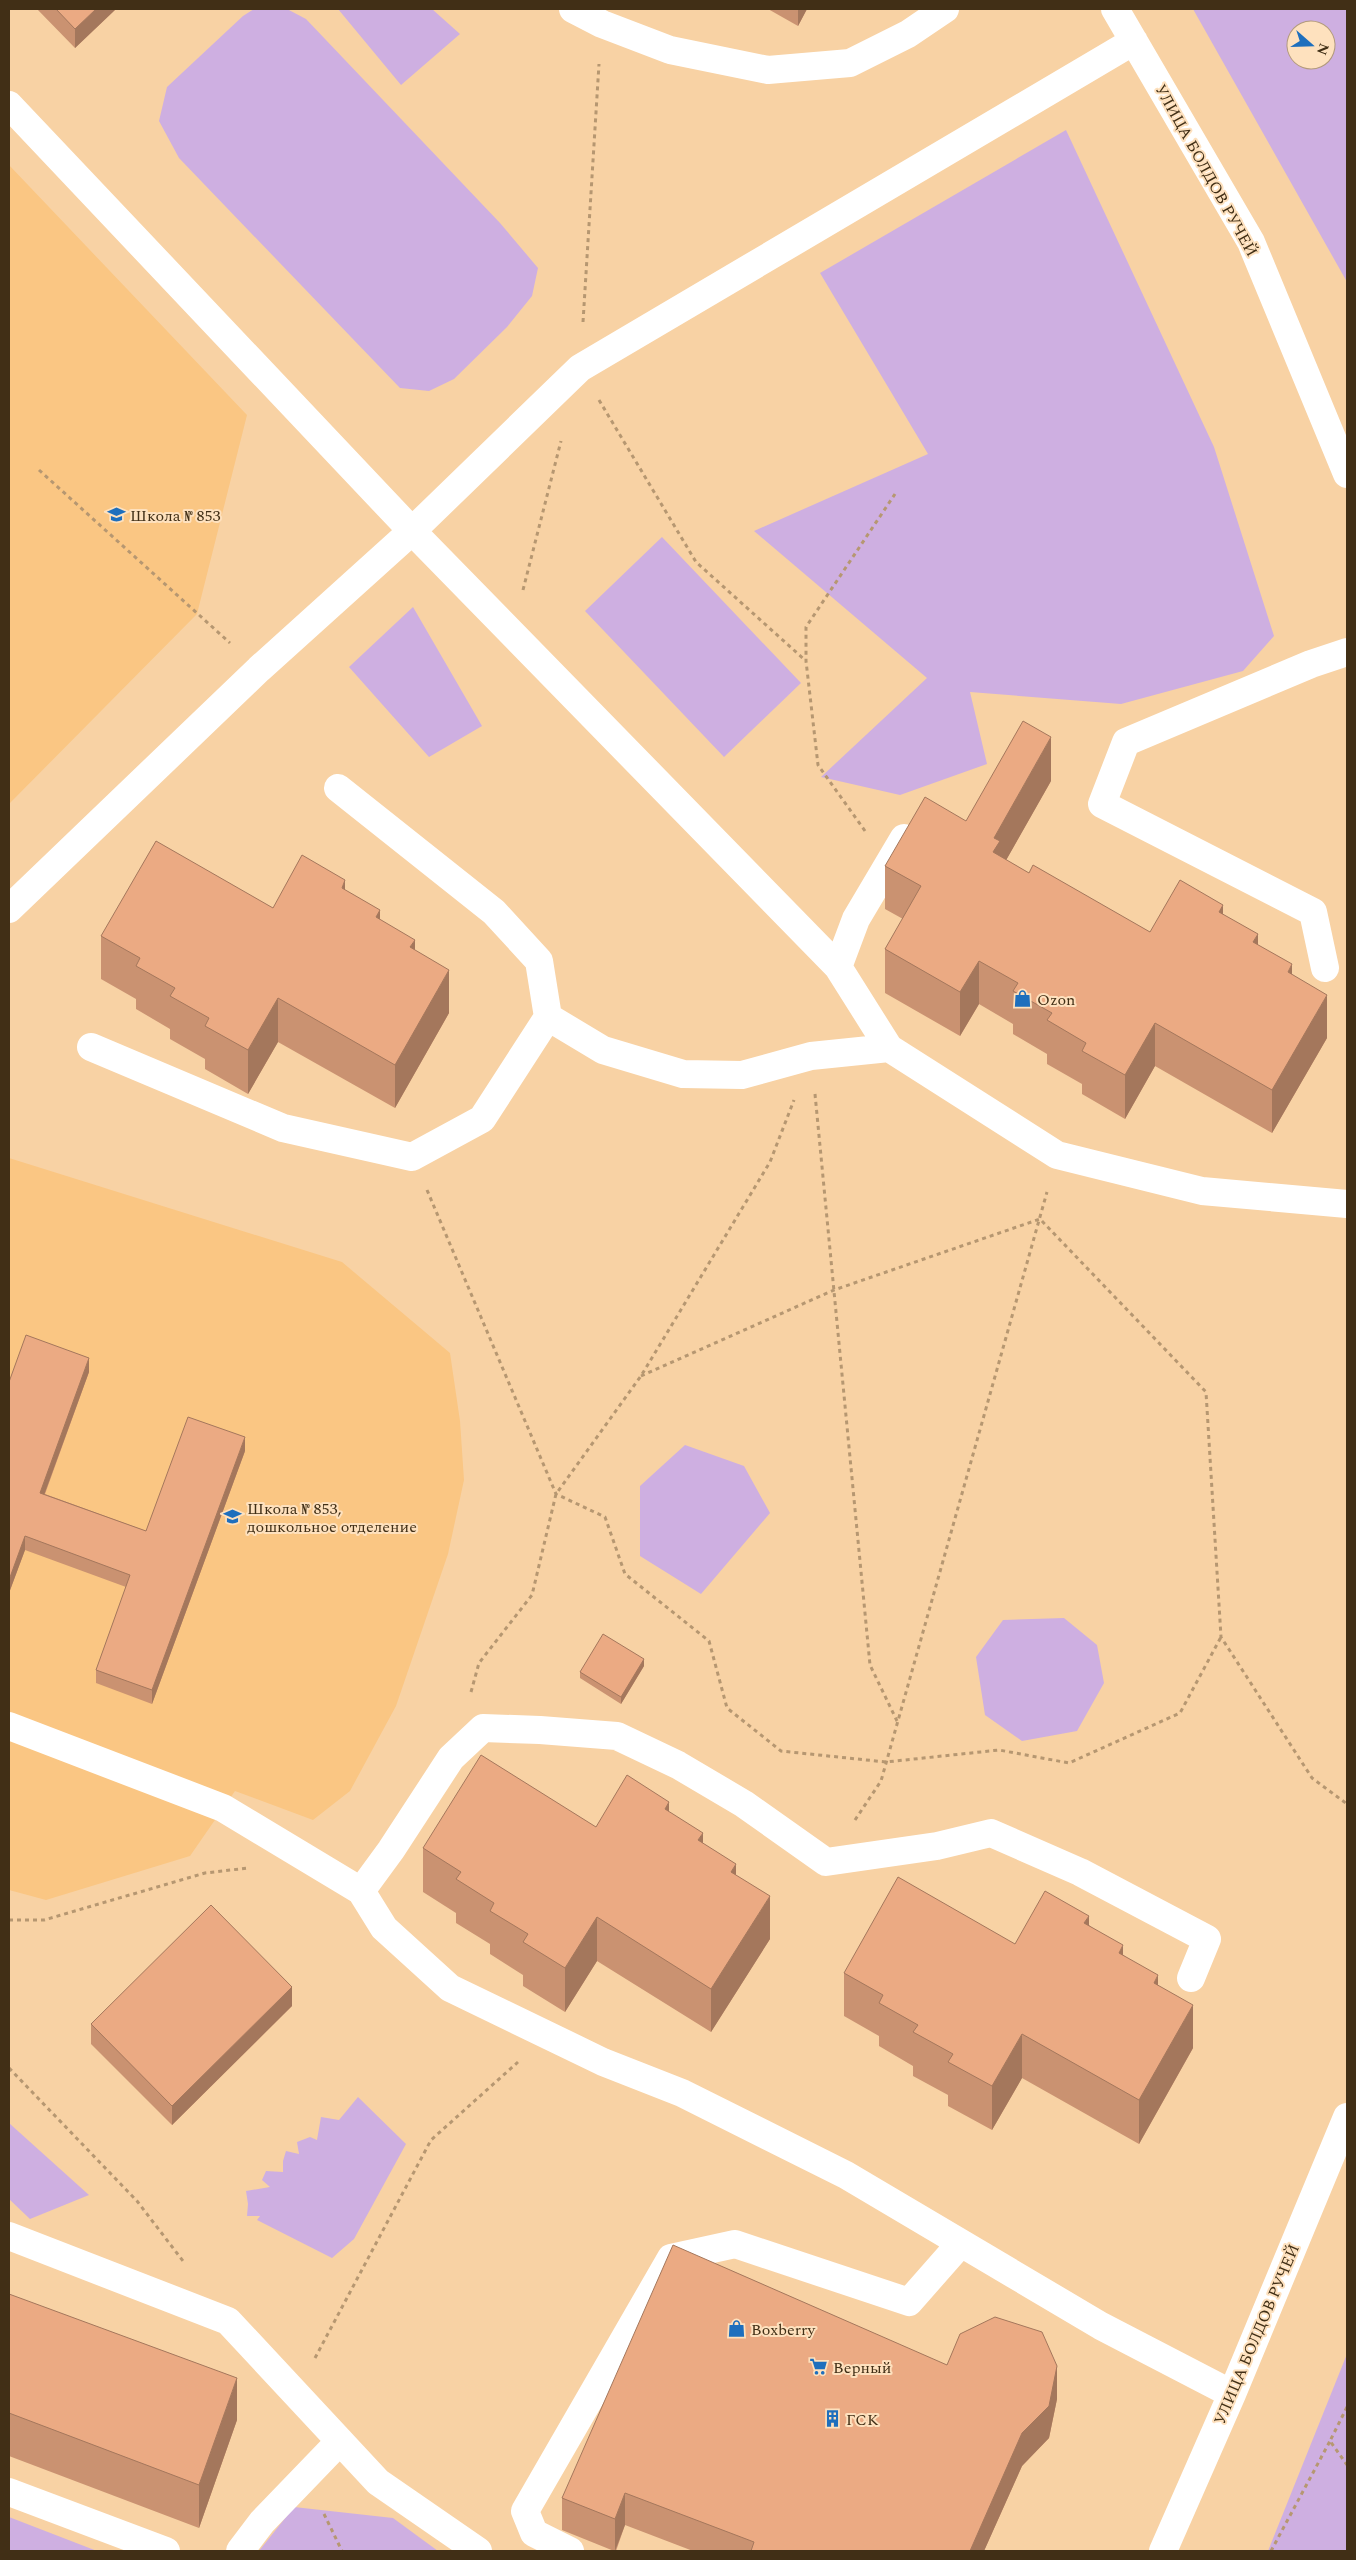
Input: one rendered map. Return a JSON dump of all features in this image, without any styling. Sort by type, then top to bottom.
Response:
[{"type":"street","points":[[573,9],[602,24],[670,50],[768,70],[850,63],[908,34],[945,9]]},
{"type":"street","name":"УЛИЦА БОЛДОВ РУЧЕЙ","points":[[1115,9],[1250,242],[1347,474]]},
{"type":"street","points":[[9,909],[259,669],[412,531],[580,368],[1134,41]]},
{"type":"street","points":[[9,105],[412,531],[838,967],[888,1048],[1057,1155],[1202,1191],[1347,1204]]},
{"type":"street","points":[[1324,968],[1313,912],[1102,804],[1126,742],[1311,664],[1347,652]]},
{"type":"street","points":[[91,1047],[283,1128],[412,1157],[482,1119],[548,1018],[539,961],[494,912],[338,788]]},
{"type":"street","points":[[838,967],[856,919],[912,824]]},
{"type":"street","points":[[548,1018],[603,1050],[683,1074],[742,1075],[811,1056],[888,1048]]},
{"type":"street","points":[[9,1726],[223,1808],[361,1891],[384,1928],[450,1988],[602,2062],[682,2093],[838,2171],[1110,2331],[1232,2394]]},
{"type":"street","points":[[361,1891],[391,1850],[451,1758],[484,1728],[617,1736],[678,1765],[744,1804],[826,1862],[937,1846],[991,1833],[1080,1872],[1207,1939],[1191,1978]]},
{"type":"street","name":"УЛИЦА БОЛДОВ РУЧЕЙ","points":[[1163,2551],[1232,2394],[1347,2117]]},
{"type":"street","points":[[9,2236],[228,2321],[378,2482],[478,2551]]},
{"type":"street","points":[[570,2551],[534,2533],[525,2511],[671,2258],[734,2244],[908,2302],[960,2244]]},
{"type":"street","points":[[240,2551],[262,2522],[340,2441]]},
{"type":"street","points":[[9,2492],[166,2551]]},
{"type":"path","points":[[580,368],[696,562],[806,661]]},
{"type":"path","points":[[39,470],[259,669]]},
{"type":"path","points":[[888,864],[818,765],[806,661],[806,627],[895,494]]},
{"type":"path","points":[[811,1056],[870,1665],[897,1722]]},
{"type":"path","points":[[468,1701],[479,1663],[532,1595],[556,1494],[641,1376],[770,1162],[811,1056]]},
{"type":"path","points":[[826,1862],[881,1781],[1057,1155]]},
{"type":"path","points":[[412,1157],[556,1494],[605,1517],[625,1574],[709,1641],[727,1708],[781,1751],[886,1762],[999,1750],[1070,1763],[1180,1713],[1221,1637]]},
{"type":"path","points":[[641,1376],[834,1290],[1040,1219]]},
{"type":"path","points":[[1040,1219],[1206,1392],[1221,1637],[1312,1778],[1347,1804]]},
{"type":"path","points":[[9,1920],[44,1920],[205,1873],[253,1867]]},
{"type":"path","points":[[296,2394],[431,2140],[548,2035]]},
{"type":"path","points":[[9,2068],[137,2201],[188,2269]]},
{"type":"path","points":[[1271,2551],[1347,2407]]},
{"type":"path","points":[[1330,2441],[1347,2465]]},
{"type":"shaded area","points":[[254,9],[287,9],[306,19],[500,223],[538,268],[532,296],[507,327],[454,379],[429,391],[400,388],[179,158],[159,121],[167,87],[243,16]]},
{"type":"shaded area","points":[[338,9],[432,9],[460,34],[401,85]]},
{"type":"shaded area","points":[[1193,9],[1347,9],[1347,282]]},
{"type":"shaded area","points":[[1066,130],[1214,447],[1274,636],[1243,671],[1121,704],[970,692],[987,764],[900,795],[821,777],[927,678],[754,531],[928,454],[820,273]]},
{"type":"shaded area","name":"Школа № 853","points":[[9,165],[247,415],[197,614],[9,804]]},
{"type":"shaded area","points":[[662,537],[801,683],[724,757],[585,611]]},
{"type":"shaded area","points":[[413,607],[482,726],[429,757],[349,667]]},
{"type":"shaded area","name":"Школа № 853, дошкольное отделение","points":[[9,1158],[342,1262],[450,1353],[460,1421],[464,1480],[448,1554],[396,1706],[350,1791],[313,1820],[235,1791],[190,1856],[46,1900],[9,1890]]},
{"type":"shaded area","points":[[685,1445],[744,1466],[770,1513],[701,1594],[640,1556],[640,1486]]},
{"type":"shaded area","points":[[1064,1618],[1097,1645],[1104,1683],[1077,1731],[1022,1741],[985,1715],[976,1657],[1003,1620]]},
{"type":"shaded area","points":[[358,2097],[406,2144],[354,2239],[332,2258],[257,2220],[260,2216],[247,2216],[246,2191],[270,2187],[262,2180],[266,2171],[283,2172],[283,2161],[286,2151],[299,2154],[297,2142],[310,2137],[317,2140],[321,2117],[339,2120]]},
{"type":"shaded area","points":[[9,2123],[89,2195],[30,2219],[9,2199]]},
{"type":"shaded area","points":[[1347,2354],[1347,2551],[1268,2551]]},
{"type":"shaded area","points":[[294,2507],[393,2518],[438,2551],[259,2551]]},
{"type":"shaded area","points":[[9,2517],[97,2551],[9,2551]]},
{"type":"building","points":[[56,9],[96,9],[75,29]]},
{"type":"building","points":[[1023,721],[1051,737],[994,838],[1000,841],[993,852],[1029,873],[1033,865],[1150,932],[1180,880],[1223,905],[1219,912],[1258,934],[1253,942],[1292,964],[1288,972],[1327,995],[1272,1090],[1155,1023],[1125,1075],[1082,1051],[1086,1043],[1047,1020],[1052,1013],[1013,991],[1018,983],[979,961],[960,992],[885,949],[921,886],[885,866],[925,797],[966,821]]},
{"type":"building","points":[[156,841],[273,908],[302,855],[345,880],[342,888],[380,910],[376,917],[415,940],[410,947],[449,970],[395,1065],[278,998],[248,1050],[205,1026],[209,1018],[170,996],[175,988],[136,966],[140,958],[101,936]]},
{"type":"building","points":[[26,1335],[89,1358],[40,1493],[146,1531],[188,1417],[245,1437],[152,1690],[96,1670],[130,1575],[25,1536],[9,1580],[9,1382]]},
{"type":"building","points":[[603,1634],[644,1659],[621,1697],[580,1672]]},
{"type":"building","points":[[481,1755],[596,1827],[627,1775],[669,1802],[665,1809],[703,1833],[698,1840],[736,1864],[731,1872],[770,1896],[711,1989],[597,1917],[565,1968],[523,1942],[528,1934],[490,1911],[494,1903],[456,1879],[461,1872],[423,1848]]},
{"type":"building","points":[[898,1877],[1015,1944],[1045,1891],[1089,1916],[1084,1923],[1123,1945],[1119,1953],[1158,1975],[1154,1983],[1193,2005],[1139,2100],[1022,2034],[992,2086],[948,2062],[953,2054],[913,2032],[918,2025],[879,2003],[883,1995],[844,1973]]},
{"type":"building","points":[[211,1905],[292,1987],[172,2106],[91,2024]]},
{"type":"building","name":"ГСК","points":[[673,2245],[947,2365],[960,2334],[995,2317],[1042,2332],[1057,2366],[1049,2406],[1022,2433],[970,2551],[751,2551],[754,2542],[625,2493],[615,2519],[562,2498]]},
{"type":"building","points":[[9,2294],[237,2378],[199,2485],[9,2413]]},
{"type":"place","name":"Школа № 853","points":[[116,515]]},
{"type":"place","name":"Ozon","points":[[1023,999]]},
{"type":"place","name":"Школа № 853, дошкольное отделение","points":[[233,1517]]},
{"type":"place","name":"Boxberry","points":[[737,2329]]},
{"type":"place","name":"Верный","points":[[819,2367]]},
{"type":"place","name":"ГСК","points":[[832,2419]]}]
